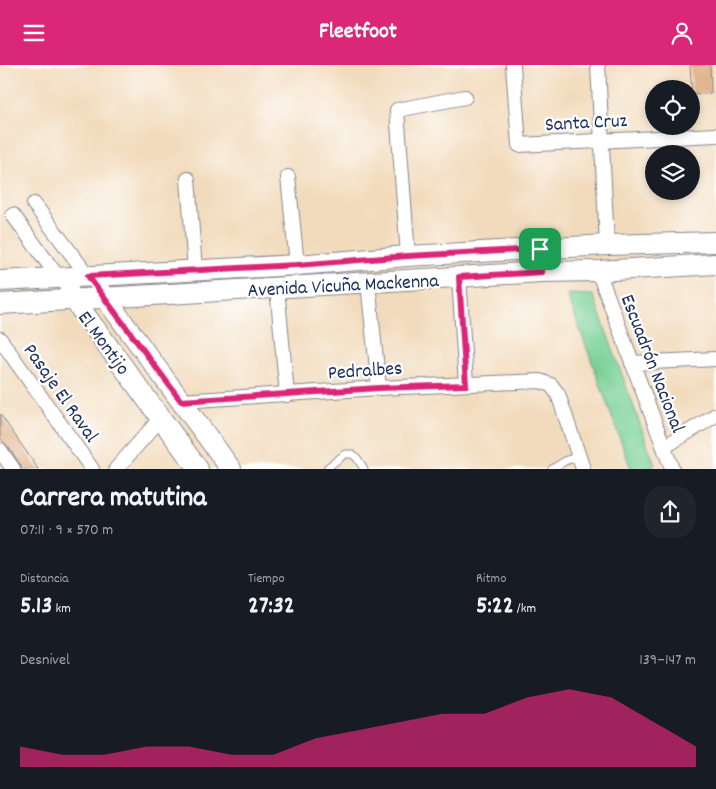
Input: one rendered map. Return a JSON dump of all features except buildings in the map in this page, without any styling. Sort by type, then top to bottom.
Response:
[{"type":"street","name":"Santa Cruz","points":[[513,65],[519,145],[716,135]]},
{"type":"street","points":[[598,65],[608,245]]},
{"type":"street","points":[[411,280],[397,110],[465,97]]},
{"type":"street","points":[[288,177],[297,265]]},
{"type":"street","points":[[188,179],[195,270]]},
{"type":"street","name":"El Montijo","points":[[34,204],[231,469]]},
{"type":"street","name":"El Montijo","points":[[13,215],[198,469]]},
{"type":"street","points":[[714,242],[714,264]]},
{"type":"street","name":"Avenida Vicuña Mackenna","points":[[0,281],[297,265],[408,256],[608,245],[714,242]]},
{"type":"street","points":[[540,249],[542,272]]},
{"type":"street","name":"Avenida Vicuña Mackenna","points":[[0,304],[542,272],[598,271],[714,264]]},
{"type":"street","name":"Escuadrón Nacional","points":[[598,271],[672,469]]},
{"type":"street","points":[[459,277],[466,385]]},
{"type":"street","points":[[368,283],[379,388]]},
{"type":"street","points":[[278,288],[287,395]]},
{"type":"street","name":"Pasaje El Raval","points":[[0,339],[92,469]]},
{"type":"street","points":[[632,363],[716,359]]},
{"type":"street","name":"Pedralbes","points":[[181,401],[379,388],[540,381],[551,385],[558,394],[581,462]]},
{"type":"street","points":[[664,447],[716,415]]},
{"type":"street","points":[[116,469],[161,418]]},
{"type":"street","points":[[0,450],[13,469]]},
{"type":"lane","points":[[329,469],[328,467],[345,454],[352,454],[364,469]]},
{"type":"lane","points":[[552,469],[565,461],[581,462]]},
{"type":"green space","points":[[567,294],[593,295],[655,465],[646,469],[631,469]]},
{"type":"route","points":[[540,249],[542,272],[459,277],[466,385],[379,388],[181,401],[88,276],[297,265],[408,256],[540,249]]}]
